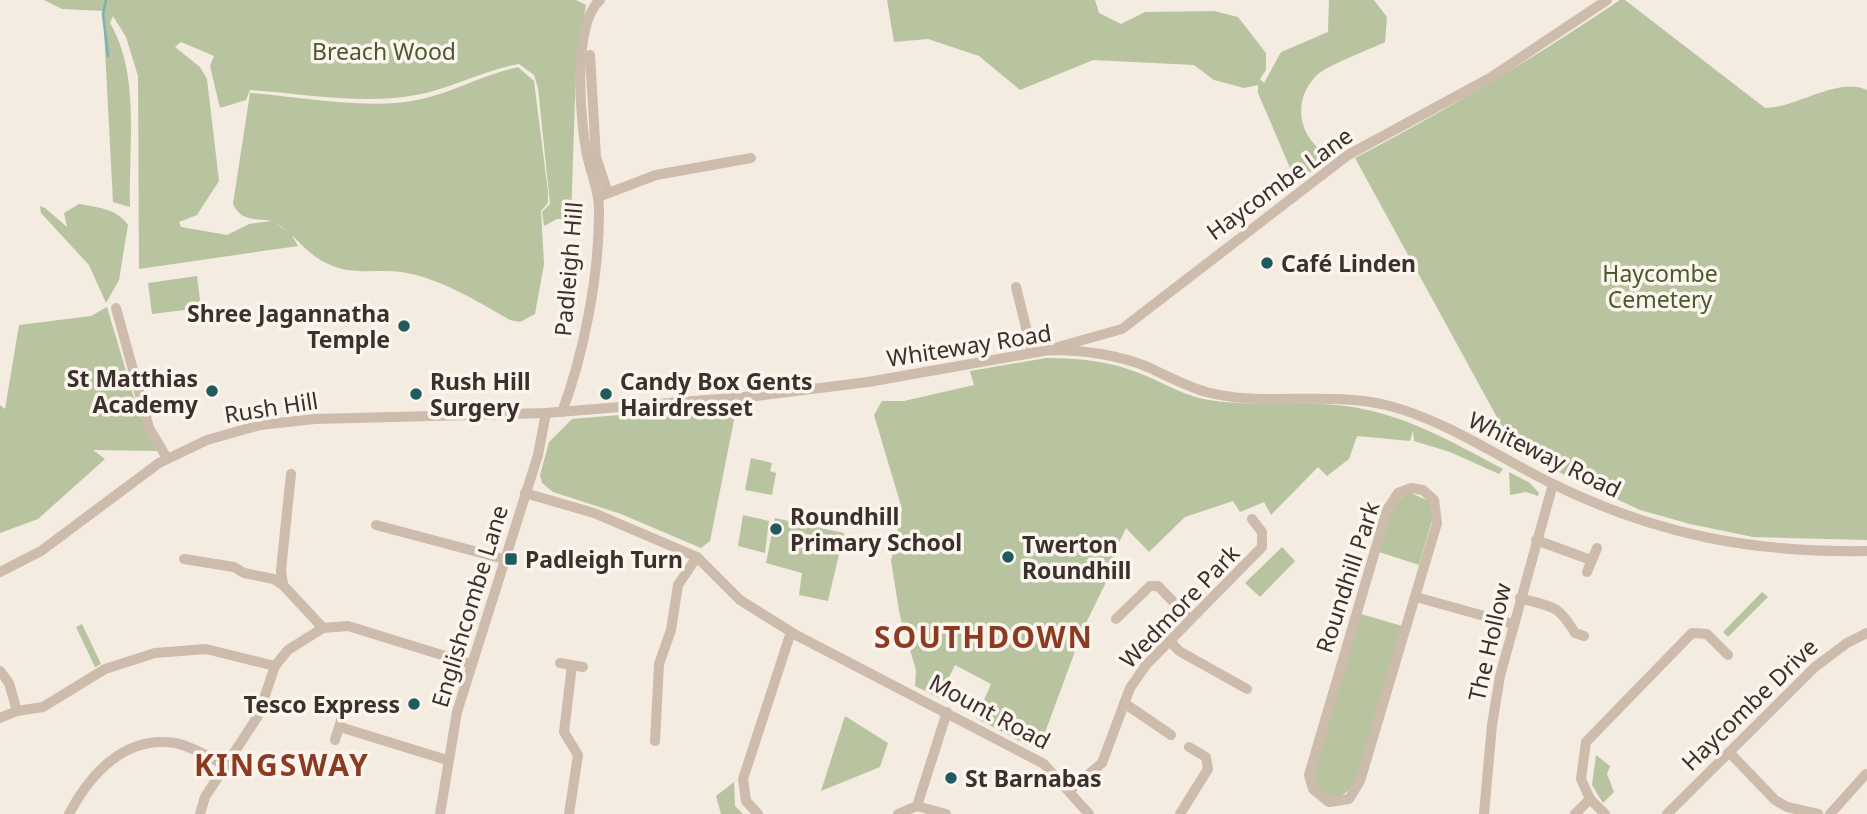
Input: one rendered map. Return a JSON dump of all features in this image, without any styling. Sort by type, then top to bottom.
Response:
[{"type":"street","name":"Haycombe Lane","points":[[1049,350],[1122,330],[1348,155],[1490,78],[1607,0]]},
{"type":"street","name":"Padleigh Hill","points":[[562,412],[581,357],[603,195],[586,154],[580,65],[584,26],[596,3]]},
{"type":"street","points":[[590,55],[596,157],[603,195],[656,175],[751,158]]},
{"type":"street","points":[[1017,287],[1032,352]]},
{"type":"street","points":[[116,308],[149,428],[167,458]]},
{"type":"street","name":"Whiteway Road","points":[[546,413],[756,396],[868,382],[1032,352],[1086,352],[1125,359],[1208,393],[1332,397],[1386,405],[1431,421],[1553,484],[1622,515],[1716,541],[1800,551],[1867,551]]},
{"type":"street","name":"Rush Hill","points":[[0,572],[41,551],[139,475],[167,458],[234,431],[288,421],[546,413]]},
{"type":"street","name":"Englishcombe Lane","points":[[440,814],[447,760],[471,664],[544,432],[546,413]]},
{"type":"street","points":[[283,585],[281,570],[291,474]]},
{"type":"street","name":"The Hollow","points":[[1484,814],[1492,725],[1513,624],[1553,484]]},
{"type":"street","name":"Roundhill Park","points":[[1411,488],[1430,494],[1438,510],[1437,523],[1356,790],[1349,799],[1329,802],[1313,789],[1309,775],[1387,510],[1398,493],[1411,488]]},
{"type":"street","name":"Mount Road","points":[[525,494],[594,513],[697,557],[740,600],[791,632],[1044,764],[1070,790],[1088,814]]},
{"type":"street","name":"Wedmore Park","points":[[1070,790],[1102,763],[1124,702],[1146,665],[1262,547],[1262,532],[1252,519]]},
{"type":"street","points":[[376,525],[503,559]]},
{"type":"street","points":[[1536,540],[1589,566],[1597,548]]},
{"type":"street","points":[[655,741],[659,664],[671,630],[678,585],[697,557]]},
{"type":"street","points":[[184,559],[234,567],[283,585],[323,628]]},
{"type":"street","points":[[1116,619],[1150,586],[1158,586],[1190,619]]},
{"type":"street","points":[[1416,597],[1513,624]]},
{"type":"street","points":[[1520,597],[1560,610],[1567,616],[1575,633],[1584,636]]},
{"type":"street","points":[[200,814],[205,797],[220,779],[225,765],[258,716],[275,666],[288,650],[323,628],[348,626],[471,664]]},
{"type":"street","points":[[758,814],[746,801],[743,779],[791,632]]},
{"type":"street","points":[[1605,814],[1590,799],[1581,779],[1586,742],[1692,633],[1707,634],[1728,655]]},
{"type":"street","name":"Haycombe Drive","points":[[1667,814],[1815,667],[1832,652],[1867,633]]},
{"type":"street","points":[[1170,641],[1179,652],[1247,690]]},
{"type":"street","points":[[0,718],[17,711],[43,707],[97,673],[128,660],[156,653],[206,649],[275,666]]},
{"type":"street","points":[[569,814],[578,755],[564,732],[572,665]]},
{"type":"street","points":[[0,671],[9,683],[17,711]]},
{"type":"street","points":[[1124,702],[1171,735]]},
{"type":"street","points":[[335,740],[344,711]]},
{"type":"street","points":[[917,806],[947,712]]},
{"type":"street","points":[[340,727],[447,760]]},
{"type":"street","points":[[69,814],[88,783],[103,766],[118,754],[133,748],[173,743],[225,765]]},
{"type":"street","points":[[1180,814],[1208,769],[1206,757],[1189,747]]},
{"type":"street","points":[[1729,752],[1775,800],[1799,812],[1818,814]]},
{"type":"street","points":[[1830,814],[1858,777]]},
{"type":"street","points":[[1575,814],[1590,799]]},
{"type":"street","points":[[1325,814],[1329,802]]},
{"type":"street","points":[[898,814],[917,806],[946,814]]},
{"type":"green space","name":"Breach Wood","points":[[44,0],[576,0],[586,5],[576,69],[571,219],[557,219],[544,226],[542,212],[550,204],[538,88],[534,75],[519,64],[442,88],[396,98],[354,99],[250,90],[246,100],[220,108],[210,66],[214,56],[181,42],[175,47],[200,67],[207,79],[219,181],[197,215],[179,222],[181,227],[227,235],[249,224],[272,221],[244,216],[233,204],[250,93],[337,102],[402,102],[434,96],[518,67],[534,81],[548,192],[548,203],[541,211],[544,264],[535,314],[520,322],[510,320],[458,291],[417,275],[342,269],[316,257],[292,235],[298,246],[139,269],[138,76],[126,37],[113,16],[110,23],[120,44],[129,89],[130,207],[113,202],[103,11],[62,9]]},
{"type":"green space","points":[[887,0],[1095,0],[1099,13],[1121,24],[1145,12],[1214,11],[1238,17],[1266,53],[1266,70],[1260,79],[1264,83],[1281,52],[1328,32],[1329,0],[1374,0],[1387,17],[1385,42],[1329,67],[1316,76],[1308,87],[1301,109],[1302,121],[1312,141],[1331,157],[1296,182],[1258,93],[1258,85],[1244,88],[1214,80],[1194,65],[1093,60],[1020,90],[979,56],[928,39],[894,42]]},
{"type":"green space","name":"Haycombe Cemetery","points":[[1620,0],[1625,0],[1765,108],[1791,103],[1831,89],[1856,87],[1867,90],[1867,540],[1753,537],[1690,524],[1640,510],[1516,452],[1355,158],[1490,83]]},
{"type":"green space","points":[[79,204],[113,212],[128,225],[119,280],[106,303],[89,265],[41,213],[40,206],[67,227],[64,213]]},
{"type":"green space","points":[[197,276],[201,308],[152,314],[148,283]]},
{"type":"green space","points":[[107,307],[137,408],[157,451],[93,450],[105,459],[38,519],[0,533],[0,405],[5,409],[19,325],[91,316]]},
{"type":"green space","points":[[1046,358],[1105,363],[1139,373],[1195,397],[1221,402],[1328,404],[1368,410],[1428,430],[1503,469],[1499,474],[1450,452],[1414,441],[1413,431],[1410,441],[1357,436],[1349,459],[1327,476],[1318,467],[1271,515],[1264,502],[1240,512],[1233,501],[1185,517],[1149,552],[1126,528],[1115,551],[1114,566],[1084,627],[1040,746],[1027,745],[976,718],[991,684],[955,665],[939,698],[915,686],[916,670],[900,616],[891,561],[902,509],[874,415],[882,401],[904,401],[974,385],[970,371]]},
{"type":"green space","points":[[737,405],[710,541],[701,548],[621,514],[553,492],[542,483],[540,475],[549,442],[572,419]]},
{"type":"green space","points":[[751,458],[772,463],[770,471],[776,473],[772,495],[745,490]]},
{"type":"green space","points":[[1509,472],[1530,483],[1539,493],[1538,496],[1526,492],[1510,495]]},
{"type":"green space","points":[[1411,493],[1429,501],[1433,517],[1419,565],[1379,552],[1392,509],[1403,496]]},
{"type":"green space","points":[[743,515],[769,521],[765,553],[738,546]]},
{"type":"green space","points":[[775,518],[844,533],[828,601],[799,595],[802,573],[766,563]]},
{"type":"green space","points":[[1282,547],[1295,561],[1260,597],[1245,583]]},
{"type":"green space","points":[[1762,592],[1768,597],[1728,637],[1723,632]]},
{"type":"green space","points":[[1361,614],[1402,626],[1355,786],[1338,798],[1324,795],[1314,782],[1314,771]]},
{"type":"green space","points":[[82,624],[101,664],[95,667],[76,627]]},
{"type":"green space","points":[[845,716],[888,743],[880,767],[821,791]]},
{"type":"green space","points":[[1596,755],[1610,766],[1607,774],[1614,792],[1603,803],[1592,785]]},
{"type":"green space","points":[[734,782],[735,806],[743,814],[721,814],[716,796]]},
{"type":"waterway","points":[[106,0],[103,14],[108,56]]},
{"type":"place","name":"Café Linden","points":[[1267,263]]},
{"type":"place","name":"Shree Jagannatha Temple","points":[[404,326]]},
{"type":"place","name":"St Matthias Academy","points":[[212,391]]},
{"type":"place","name":"Rush Hill Surgery","points":[[416,394]]},
{"type":"place","name":"Candy Box Gents Hairdresset","points":[[606,394]]},
{"type":"place","name":"Roundhill Primary School","points":[[776,529]]},
{"type":"place","name":"Twerton Roundhill","points":[[1008,557]]},
{"type":"place","name":"Padleigh Turn","points":[[511,559]]},
{"type":"place","name":"Tesco Express","points":[[414,704]]},
{"type":"place","name":"St Barnabas","points":[[951,778]]},
{"type":"district","name":"SOUTHDOWN","points":[[984,636]]},
{"type":"district","name":"KINGSWAY","points":[[282,764]]}]
